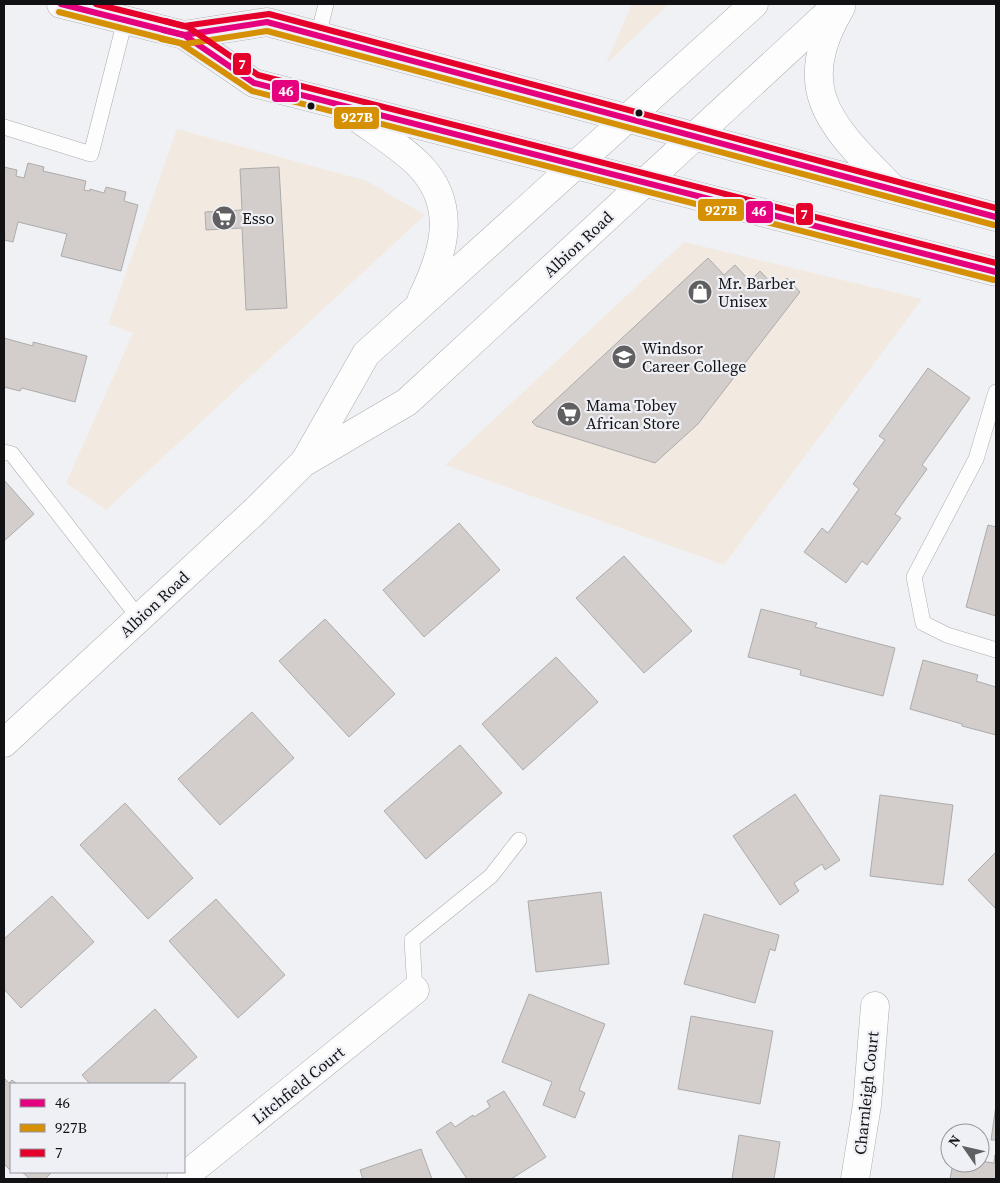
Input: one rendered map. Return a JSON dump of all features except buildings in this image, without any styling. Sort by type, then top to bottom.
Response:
[{"type":"main road","points":[[61,4],[184,35],[254,83],[996,272]]},
{"type":"main road","name":"Albion Road","points":[[303,463],[366,354],[754,4]]},
{"type":"main road","name":"Albion Road","points":[[4,743],[256,510],[303,463],[407,402],[838,4]]},
{"type":"main road","points":[[843,4],[834,19],[824,44],[819,67],[819,88],[827,111],[841,134],[894,190]]},
{"type":"main road","points":[[184,35],[267,22],[996,217]]},
{"type":"main road","points":[[340,105],[419,165],[432,181],[442,204],[445,224],[442,250],[434,274],[416,309]]},
{"type":"main road","name":"Litchfield Court","points":[[181,1179],[415,990]]},
{"type":"main road","name":"Charnleigh Court","points":[[855,1179],[867,1105],[875,1006]]},
{"type":"lane","points":[[318,36],[326,4]]},
{"type":"lane","points":[[4,127],[91,154],[125,20]]},
{"type":"lane","points":[[996,392],[976,459],[914,577],[922,623],[946,635],[996,650]]},
{"type":"lane","points":[[4,452],[12,454],[139,618]]},
{"type":"lane","points":[[415,990],[412,940],[491,876],[519,840]]},
{"type":"shaded area","points":[[632,4],[669,4],[606,64]]},
{"type":"shaded area","points":[[177,129],[367,181],[425,215],[106,510],[66,483],[133,333],[108,324]]},
{"type":"shaded area","points":[[684,242],[922,299],[724,565],[445,465]]},
{"type":"transit line","name":"46","points":[[61,4],[184,35],[254,83],[996,272]]},
{"type":"transit line","name":"7","points":[[96,4],[188,27],[258,75],[996,263]]},
{"type":"transit line","name":"927B","points":[[59,12],[180,43],[252,91],[994,280]]},
{"type":"transit line","name":"7","points":[[165,21],[184,26],[269,14],[996,208]]},
{"type":"transit line","name":"46","points":[[163,30],[184,35],[267,22],[996,217]]},
{"type":"transit line","name":"927B","points":[[161,39],[185,44],[267,31],[994,225]]},
{"type":"place","name":"Esso","points":[[224,218]]},
{"type":"place","name":"Mr. Barber Unisex","points":[[700,292]]},
{"type":"place","name":"Windsor Career College","points":[[624,357]]},
{"type":"place","name":"Mama Tobey African Store","points":[[569,414]]}]
